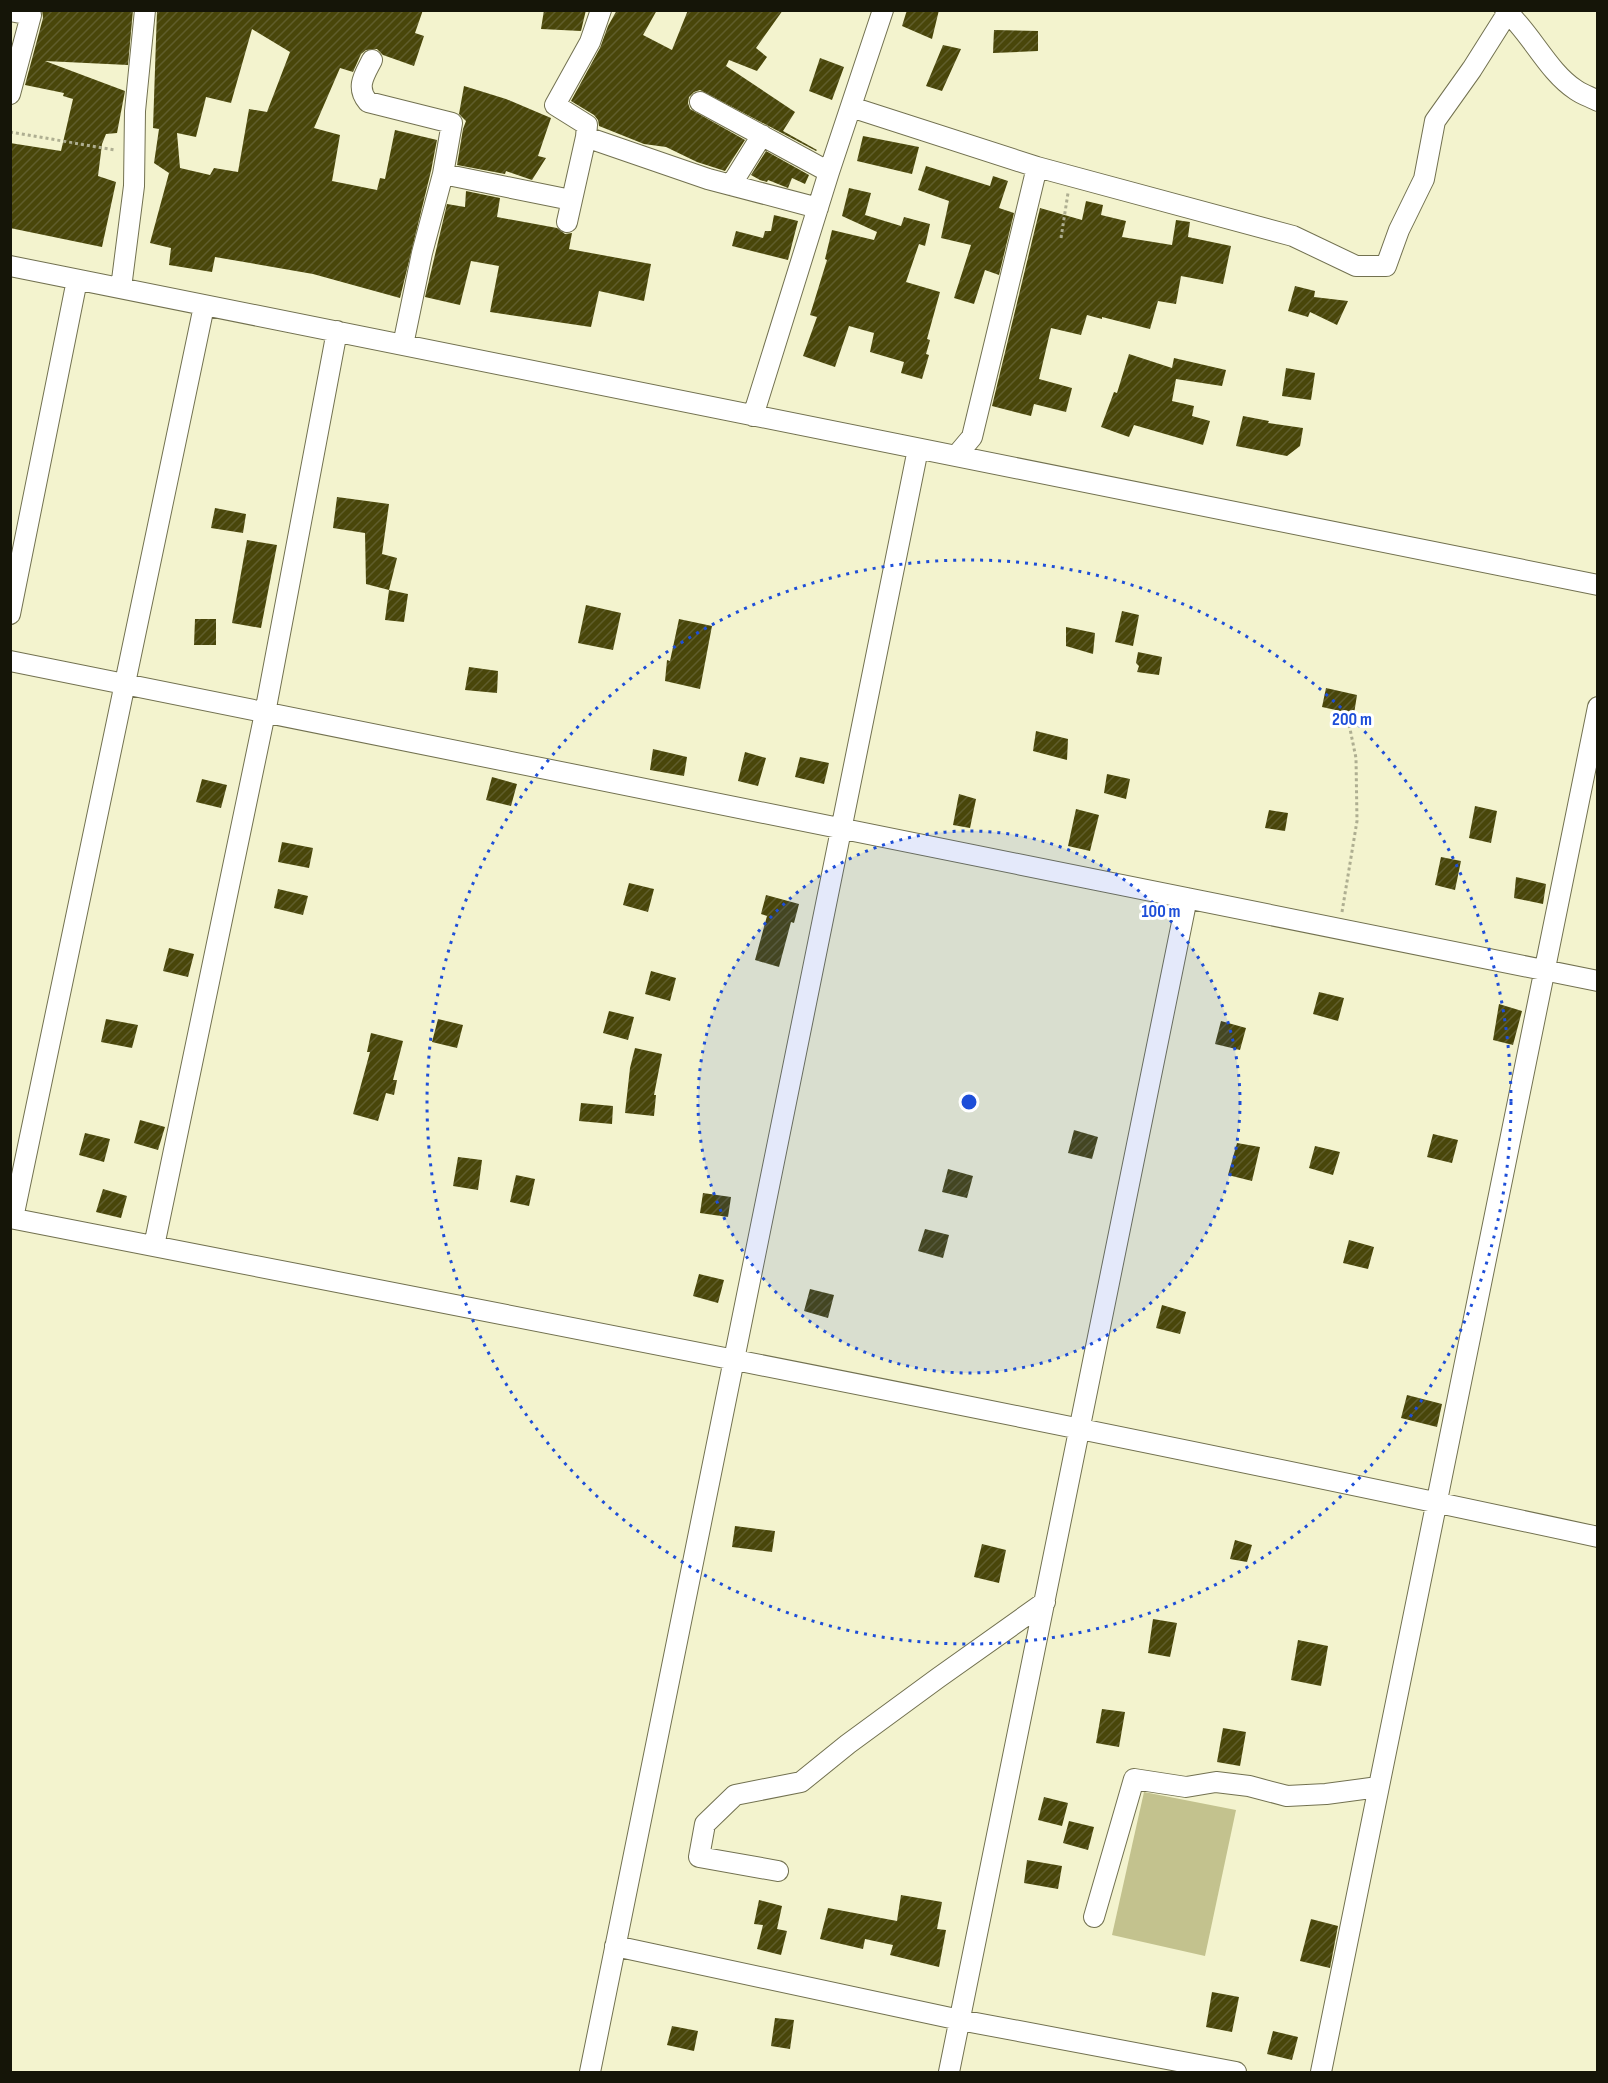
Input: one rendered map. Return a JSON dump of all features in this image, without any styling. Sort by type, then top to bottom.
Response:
[{"type":"street","points":[[121,288],[134,186],[135,111],[145,10]]},
{"type":"street","points":[[567,222],[587,125],[555,105],[590,42],[601,10]]},
{"type":"street","points":[[753,416],[829,172],[883,10]]},
{"type":"street","points":[[10,11],[31,15],[10,94]]},
{"type":"street","points":[[850,107],[1071,177],[1293,236],[1356,266],[1386,266],[1399,230],[1424,179],[1434,122],[1472,69],[1507,11],[1561,76],[1576,90],[1598,100]]},
{"type":"street","points":[[372,60],[361,82],[362,96],[368,102],[452,123],[443,174],[422,253],[403,345]]},
{"type":"street","points":[[700,102],[829,172]]},
{"type":"street","points":[[731,185],[762,135]]},
{"type":"street","points":[[586,137],[731,185],[818,208]]},
{"type":"street","points":[[956,456],[972,437],[1037,167]]},
{"type":"street","points":[[443,174],[571,200]]},
{"type":"street","points":[[10,266],[1598,585]]},
{"type":"street","points":[[10,614],[77,280]]},
{"type":"street","points":[[204,306],[12,1218],[734,1360],[1598,1537]]},
{"type":"street","points":[[153,1246],[265,712],[337,331]]},
{"type":"street","points":[[590,2073],[918,449]]},
{"type":"street","points":[[10,661],[1598,981]]},
{"type":"street","points":[[1321,2073],[1598,707]]},
{"type":"street","points":[[949,2073],[1187,898]]},
{"type":"street","points":[[778,1871],[699,1857],[705,1824],[735,1795],[801,1782],[893,1711],[1045,1602]]},
{"type":"street","points":[[1094,1917],[1134,1779],[1185,1787],[1216,1782],[1249,1786],[1287,1796],[1326,1794],[1378,1787]]},
{"type":"street","points":[[615,1946],[960,2020],[1236,2073]]},
{"type":"path","points":[[10,132],[134,154]]},
{"type":"path","points":[[1061,237],[1071,177]]},
{"type":"path","points":[[1339,929],[1357,821],[1356,758],[1349,724]]},
{"type":"shaded area","points":[[1144,1792],[1236,1810],[1205,1956],[1112,1935]]},
{"type":"building","points":[[42,10],[133,10],[128,65],[45,61],[125,91],[117,133],[106,134],[102,144],[98,176],[116,182],[102,247],[10,228],[10,143],[61,151],[73,99],[63,96],[64,93],[25,85],[43,18]]},
{"type":"building","points":[[157,10],[423,10],[415,33],[424,36],[414,66],[383,55],[377,49],[366,50],[361,54],[353,72],[340,68],[314,128],[340,135],[332,181],[377,190],[380,178],[385,179],[395,130],[437,140],[400,298],[313,274],[215,257],[212,272],[169,265],[171,248],[150,243],[169,173],[154,163],[159,129],[153,128]],"holes":[[[252,29],[290,52],[267,112],[249,109],[238,172],[214,168],[210,175],[180,168],[177,133],[196,137],[206,97],[231,103]]]},
{"type":"building","points":[[544,10],[586,10],[581,31],[541,29]]},
{"type":"building","points":[[617,10],[657,10],[643,35],[672,50],[688,10],[783,10],[756,48],[767,57],[757,71],[729,60],[726,66],[795,112],[783,131],[817,150],[700,90],[689,97],[690,109],[745,140],[725,171],[697,162],[666,147],[644,144],[599,126],[594,115],[571,101],[600,48]]},
{"type":"building","points":[[907,10],[939,10],[932,39],[902,26]]},
{"type":"building","points":[[994,30],[1038,31],[1038,51],[993,53]]},
{"type":"building","points":[[943,45],[961,49],[942,91],[926,86]]},
{"type":"building","points":[[820,58],[844,67],[832,100],[809,91]]},
{"type":"building","points":[[464,86],[506,99],[551,118],[538,156],[546,158],[532,180],[506,171],[505,174],[457,165],[466,121],[459,114]]},
{"type":"building","points":[[863,136],[919,147],[912,174],[857,161]]},
{"type":"building","points":[[766,151],[809,175],[805,184],[792,178],[788,188],[751,175]]},
{"type":"building","points":[[926,166],[990,186],[993,176],[1008,181],[999,208],[1014,213],[999,275],[985,270],[974,304],[954,298],[971,245],[941,238],[949,201],[918,190]]},
{"type":"building","points":[[849,188],[871,193],[865,215],[901,226],[904,217],[930,224],[925,246],[919,244],[906,282],[940,292],[927,339],[930,340],[926,354],[929,355],[922,379],[901,373],[904,362],[870,352],[874,333],[849,326],[835,367],[803,356],[817,317],[810,315],[827,260],[825,259],[832,230],[874,240],[877,232],[842,216]]},
{"type":"building","points":[[466,191],[500,198],[497,217],[557,228],[565,234],[572,233],[569,249],[651,264],[644,301],[599,291],[591,327],[490,312],[499,266],[471,261],[460,305],[425,297],[447,204],[465,207]]},
{"type":"building","points":[[1086,201],[1103,205],[1101,215],[1126,221],[1122,237],[1172,245],[1176,220],[1190,222],[1188,237],[1231,246],[1223,284],[1181,276],[1176,304],[1158,301],[1150,329],[1087,315],[1081,335],[1051,328],[1039,379],[1072,388],[1066,412],[1034,404],[1031,416],[992,406],[1040,208],[1082,220]]},
{"type":"building","points":[[774,215],[798,221],[788,260],[732,246],[736,231],[763,238],[765,231],[771,231]]},
{"type":"building","points":[[1295,286],[1315,291],[1314,297],[1348,301],[1337,325],[1310,312],[1308,317],[1288,311]]},
{"type":"building","points":[[1129,354],[1172,368],[1174,358],[1226,370],[1222,386],[1176,379],[1172,401],[1194,406],[1192,416],[1210,421],[1203,445],[1134,425],[1129,437],[1101,427],[1114,392],[1117,393]]},
{"type":"building","points":[[1286,368],[1315,373],[1311,400],[1282,396]]},
{"type":"building","points":[[1243,416],[1269,421],[1268,423],[1303,428],[1300,446],[1287,456],[1236,446]]},
{"type":"building","points":[[337,497],[389,504],[382,554],[397,558],[389,590],[366,584],[365,533],[333,528]]},
{"type":"building","points":[[215,508],[246,514],[243,533],[211,528]]},
{"type":"building","points":[[247,540],[277,545],[261,628],[232,623]]},
{"type":"building","points":[[389,590],[408,594],[404,622],[385,620]]},
{"type":"building","points":[[586,605],[621,613],[613,650],[578,643]]},
{"type":"building","points":[[1122,611],[1139,615],[1133,646],[1115,642]]},
{"type":"building","points":[[195,619],[216,619],[216,645],[194,645]]},
{"type":"building","points":[[679,619],[712,626],[700,689],[665,681],[667,660],[670,661]]},
{"type":"building","points":[[1066,627],[1095,633],[1093,654],[1066,646]]},
{"type":"building","points":[[1138,652],[1162,657],[1159,675],[1137,672]]},
{"type":"building","points":[[469,667],[498,671],[497,693],[465,690]]},
{"type":"building","points":[[1326,688],[1357,695],[1354,714],[1322,707]]},
{"type":"building","points":[[1036,731],[1068,739],[1067,760],[1033,751]]},
{"type":"building","points":[[653,749],[687,757],[684,776],[650,770]]},
{"type":"building","points":[[745,752],[766,758],[758,786],[738,781]]},
{"type":"building","points":[[800,757],[829,763],[824,784],[795,777]]},
{"type":"building","points":[[1107,774],[1130,779],[1126,799],[1104,793]]},
{"type":"building","points":[[492,777],[517,784],[511,806],[486,800]]},
{"type":"building","points":[[202,779],[227,785],[221,808],[196,802]]},
{"type":"building","points":[[959,794],[976,799],[970,828],[953,825]]},
{"type":"building","points":[[1475,806],[1497,811],[1491,843],[1469,838]]},
{"type":"building","points":[[1076,809],[1099,815],[1090,851],[1068,846]]},
{"type":"building","points":[[1269,810],[1288,813],[1285,831],[1265,828]]},
{"type":"building","points":[[282,842],[313,848],[309,868],[278,862]]},
{"type":"building","points":[[1441,857],[1461,861],[1455,890],[1435,885]]},
{"type":"building","points":[[1516,877],[1546,884],[1543,904],[1514,898]]},
{"type":"building","points":[[629,883],[654,889],[648,912],[623,905]]},
{"type":"building","points":[[278,889],[308,896],[303,915],[274,908]]},
{"type":"building","points":[[766,895],[799,904],[794,923],[791,922],[779,967],[755,960],[767,916],[761,914]]},
{"type":"building","points":[[169,948],[194,954],[188,977],[163,971]]},
{"type":"building","points":[[651,971],[676,978],[670,1001],[645,994]]},
{"type":"building","points":[[1319,992],[1344,998],[1338,1021],[1313,1014]]},
{"type":"building","points":[[1499,1004],[1522,1011],[1513,1045],[1493,1040]]},
{"type":"building","points":[[609,1011],[634,1017],[628,1040],[603,1033]]},
{"type":"building","points":[[106,1019],[138,1025],[132,1048],[101,1042]]},
{"type":"building","points":[[438,1019],[463,1025],[457,1048],[432,1042]]},
{"type":"building","points":[[1221,1021],[1246,1028],[1240,1050],[1215,1044]]},
{"type":"building","points":[[371,1033],[403,1041],[393,1080],[397,1080],[394,1095],[386,1093],[378,1121],[353,1114],[370,1052],[367,1052]]},
{"type":"building","points":[[635,1048],[662,1054],[654,1095],[656,1095],[654,1116],[625,1113],[630,1068]]},
{"type":"building","points":[[581,1103],[613,1106],[612,1124],[579,1121]]},
{"type":"building","points":[[140,1120],[165,1127],[158,1150],[134,1143]]},
{"type":"building","points":[[1074,1130],[1098,1137],[1092,1159],[1068,1153]]},
{"type":"building","points":[[85,1133],[110,1139],[104,1162],[79,1155]]},
{"type":"building","points":[[1433,1134],[1458,1140],[1452,1163],[1427,1157]]},
{"type":"building","points":[[1237,1143],[1260,1147],[1252,1181],[1228,1175]]},
{"type":"building","points":[[1315,1146],[1340,1152],[1333,1175],[1309,1168]]},
{"type":"building","points":[[458,1157],[482,1160],[478,1190],[453,1186]]},
{"type":"building","points":[[948,1169],[973,1176],[967,1198],[942,1192]]},
{"type":"building","points":[[516,1175],[535,1179],[529,1206],[510,1202]]},
{"type":"building","points":[[103,1189],[127,1196],[121,1218],[96,1212]]},
{"type":"building","points":[[703,1193],[731,1197],[728,1217],[700,1213]]},
{"type":"building","points":[[925,1229],[949,1235],[943,1258],[918,1251]]},
{"type":"building","points":[[1349,1240],[1374,1247],[1368,1269],[1343,1263]]},
{"type":"building","points":[[699,1274],[724,1280],[718,1303],[693,1296]]},
{"type":"building","points":[[810,1289],[834,1295],[828,1318],[804,1311]]},
{"type":"building","points":[[1162,1305],[1186,1312],[1180,1334],[1156,1328]]},
{"type":"building","points":[[1407,1395],[1442,1404],[1437,1427],[1401,1418]]},
{"type":"building","points":[[735,1526],[775,1531],[772,1552],[732,1547]]},
{"type":"building","points":[[1235,1540],[1252,1545],[1247,1562],[1230,1559]]},
{"type":"building","points":[[982,1544],[1006,1550],[999,1583],[974,1577]]},
{"type":"building","points":[[1153,1619],[1177,1623],[1170,1657],[1148,1653]]},
{"type":"building","points":[[1298,1640],[1328,1646],[1321,1686],[1291,1680]]},
{"type":"building","points":[[1102,1709],[1125,1712],[1119,1747],[1096,1743]]},
{"type":"building","points":[[1223,1728],[1246,1732],[1240,1766],[1217,1762]]},
{"type":"building","points":[[1044,1797],[1068,1803],[1062,1826],[1038,1820]]},
{"type":"building","points":[[1069,1821],[1094,1827],[1088,1850],[1063,1843]]},
{"type":"building","points":[[1027,1860],[1062,1866],[1058,1889],[1024,1883]]},
{"type":"building","points":[[901,1895],[942,1902],[937,1929],[946,1930],[939,1967],[890,1955],[893,1945],[865,1939],[863,1949],[820,1939],[828,1908],[897,1921]]},
{"type":"building","points":[[759,1900],[782,1906],[777,1929],[787,1931],[781,1955],[757,1949],[763,1925],[754,1924]]},
{"type":"building","points":[[1311,1919],[1338,1926],[1330,1968],[1300,1961]]},
{"type":"building","points":[[1212,1992],[1239,1997],[1232,2032],[1206,2027]]},
{"type":"building","points":[[775,2018],[794,2020],[790,2049],[771,2046]]},
{"type":"building","points":[[672,2026],[698,2031],[694,2051],[667,2045]]},
{"type":"building","points":[[1273,2031],[1298,2037],[1292,2060],[1267,2054]]}]
